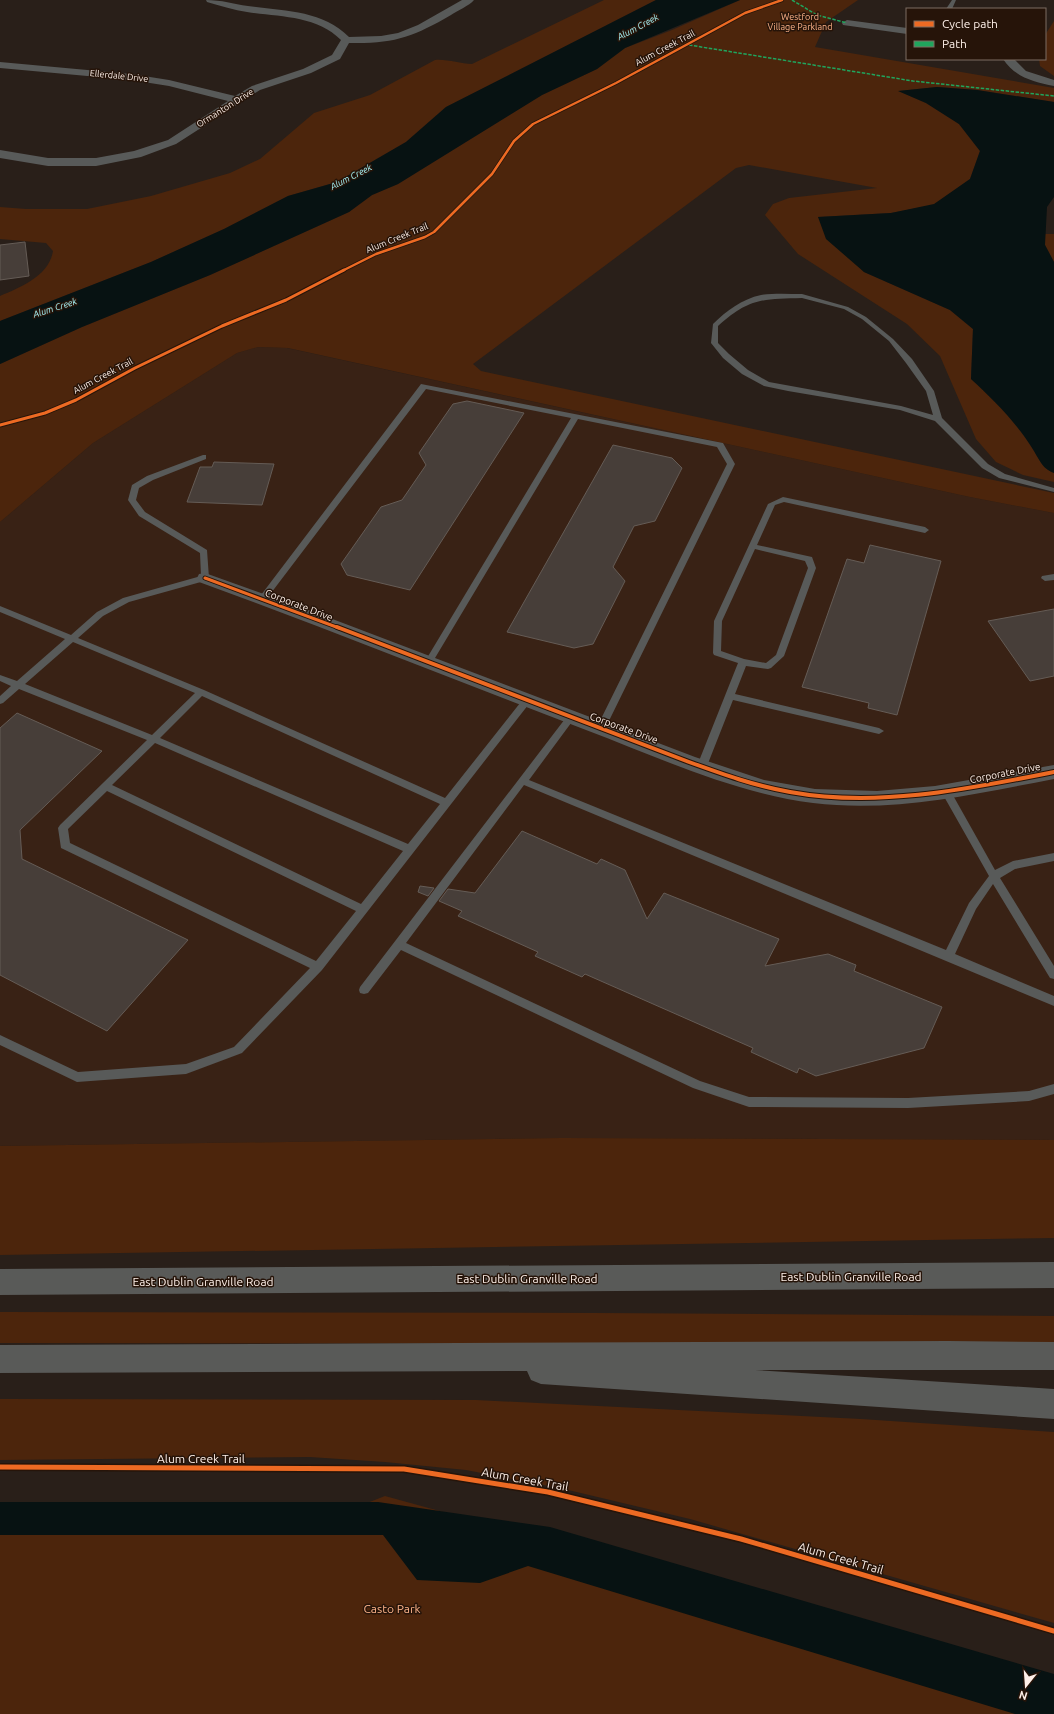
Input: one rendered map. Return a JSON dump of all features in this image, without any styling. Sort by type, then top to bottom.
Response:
[{"type":"main road","name":"East Dublin Granville Road","points":[[0,1282],[1050,1274]]},
{"type":"main road","points":[[0,1359],[948,1355],[1054,1356]]},
{"type":"main road","points":[[350,1358],[1054,1404]]},
{"type":"street","points":[[211,0],[246,9],[289,15],[323,22],[343,36],[346,40],[393,38],[411,32],[470,0]]},
{"type":"street","points":[[847,23],[906,31]]},
{"type":"street","name":"Ormanton Drive","points":[[0,154],[48,162],[96,162],[137,154],[172,142],[256,88],[307,71],[336,57],[346,40]]},
{"type":"street","points":[[1009,60],[1013,67],[1027,76],[1054,83]]},
{"type":"street","name":"Ellerdale Drive","points":[[0,65],[131,77],[168,83],[236,100]]},
{"type":"street","name":"Corporate Drive","points":[[206,578],[754,785],[789,793],[858,799],[947,793],[1054,772]]},
{"type":"lane","points":[[938,419],[900,408],[767,384],[745,372],[726,356],[715,343],[715,325],[728,313],[743,304],[762,297],[802,296],[846,308],[864,318],[890,340],[909,362],[930,391],[938,419],[974,456],[1002,476],[1054,490]]},
{"type":"lane","points":[[262,599],[424,386],[720,445],[731,464],[601,728]]},
{"type":"lane","points":[[428,663],[576,416]]},
{"type":"lane","points":[[0,701],[100,614],[126,600],[206,578],[204,552],[142,514],[132,500],[135,487],[150,478],[203,457]]},
{"type":"lane","points":[[752,546],[809,559],[812,568],[780,656],[768,666],[743,662],[717,653],[718,621],[752,546],[772,504],[783,499],[925,530]]},
{"type":"lane","points":[[1044,578],[1054,577]]},
{"type":"lane","points":[[0,608],[200,692],[446,802]]},
{"type":"lane","points":[[702,766],[743,662]]},
{"type":"lane","points":[[0,678],[153,739],[410,849]]},
{"type":"lane","points":[[200,692],[63,828],[65,845],[318,967]]},
{"type":"lane","points":[[729,696],[879,731]]},
{"type":"lane","points":[[0,1040],[77,1077],[186,1069],[238,1050],[318,967],[527,700]]},
{"type":"lane","points":[[364,990],[571,717]]},
{"type":"lane","points":[[523,781],[949,956],[1054,1001]]},
{"type":"lane","points":[[106,786],[362,909]]},
{"type":"lane","points":[[947,793],[994,877],[1054,975]]},
{"type":"lane","points":[[949,956],[969,911],[994,877],[1008,867],[1054,858]]},
{"type":"lane","points":[[399,944],[697,1086],[749,1102],[908,1103],[1028,1096],[1054,1089]]},
{"type":"shaded area","points":[[258,347],[287,348],[970,497],[1054,513],[1054,1140],[561,1138],[0,1146],[0,522],[93,443],[237,353]]},
{"type":"green space","points":[[604,0],[656,0],[446,107],[406,142],[337,182],[288,196],[224,229],[151,262],[0,321],[0,296],[33,280],[46,267],[53,251],[46,243],[0,239],[0,207],[26,209],[87,209],[151,196],[230,173],[260,159],[314,113],[370,95],[435,60],[472,64]]},
{"type":"green space","name":"Westford Village Parkland","points":[[740,0],[858,0],[826,22],[815,47],[1054,88],[1054,102],[977,90],[937,87],[899,91],[926,103],[959,124],[980,151],[970,179],[934,205],[891,213],[818,217],[864,272],[950,310],[973,329],[971,379],[1013,422],[1042,464],[1054,473],[1054,482],[1023,475],[996,462],[976,439],[940,356],[907,324],[798,254],[765,215],[773,204],[789,198],[877,188],[749,165],[736,168],[473,364],[481,371],[1054,493],[1054,513],[970,497],[288,348],[258,347],[237,353],[93,443],[0,522],[0,364],[82,327],[210,275],[349,212],[372,195],[398,184],[542,95],[597,69],[625,48],[672,30]]},
{"type":"green space","points":[[1054,21],[1054,76],[1040,66],[1039,60],[1046,60],[1046,33]]},
{"type":"green space","points":[[1045,234],[1054,234],[1054,262],[1045,245]]},
{"type":"green space","points":[[561,1138],[1054,1140],[1054,1238],[0,1255],[0,1146]]},
{"type":"green space","points":[[0,1312],[596,1313],[1054,1316],[1054,1344],[0,1343]]},
{"type":"green space","points":[[0,1399],[476,1400],[861,1419],[1054,1432],[1054,1623],[690,1519],[564,1489],[466,1470],[385,1462],[310,1457],[0,1460]]},
{"type":"green space","name":"Casto Park","points":[[385,1496],[1054,1680],[1054,1714],[0,1714],[0,1535],[285,1535]]},
{"type":"water","name":"Alum Creek","points":[[656,0],[740,0],[625,48],[597,69],[542,95],[398,184],[372,195],[349,212],[210,275],[82,327],[0,364],[0,321],[151,262],[224,229],[288,196],[337,182],[406,142],[446,107]]},
{"type":"water","points":[[937,87],[977,90],[1054,102],[1054,197],[1047,207],[1045,245],[1054,262],[1054,473],[1042,464],[1020,431],[1005,413],[971,379],[973,329],[950,310],[864,272],[826,239],[818,217],[891,213],[934,204],[970,179],[980,151],[959,124],[926,103],[898,91]]},
{"type":"water","points":[[0,1502],[378,1502],[550,1527],[1054,1674],[1054,1714],[1015,1714],[528,1566],[480,1583],[417,1580],[383,1535],[0,1535]]},
{"type":"building","points":[[25,242],[29,276],[0,280],[0,245]]},
{"type":"building","points":[[467,401],[524,413],[410,590],[347,575],[341,564],[381,507],[402,500],[426,465],[419,453],[453,404]]},
{"type":"building","points":[[613,445],[672,458],[682,468],[655,521],[634,526],[613,567],[625,581],[593,644],[574,648],[507,632]]},
{"type":"building","points":[[214,462],[274,464],[262,505],[187,502],[200,467],[212,467]]},
{"type":"building","points":[[870,545],[941,561],[897,715],[868,708],[869,703],[802,687],[847,559],[864,563]]},
{"type":"building","points":[[1054,609],[1054,676],[1030,681],[988,621]]},
{"type":"building","points":[[17,713],[102,751],[20,830],[22,859],[188,940],[107,1031],[0,975],[0,728]]},
{"type":"building","points":[[522,831],[597,864],[601,859],[625,870],[647,919],[664,893],[779,939],[765,966],[828,954],[856,965],[854,971],[942,1007],[924,1048],[816,1076],[799,1068],[797,1073],[751,1052],[753,1048],[585,974],[582,977],[535,956],[538,952],[458,916],[462,911],[439,901],[448,889],[475,893]]},
{"type":"building","points":[[420,886],[434,888],[428,896],[418,892]]},
{"type":"marked path","points":[[792,0],[817,15],[847,23]]},
{"type":"marked path","points":[[689,45],[913,81],[1054,96]]},
{"type":"cycle path","name":"Alum Creek Trail","points":[[0,425],[45,413],[76,400],[135,368],[222,326],[286,300],[376,254],[425,237],[434,232],[492,174],[514,141],[533,124],[616,83],[745,13],[782,0]]},
{"type":"cycle path","points":[[205,578],[689,762],[764,787],[815,796],[877,798],[964,789],[1054,772]]},
{"type":"cycle path","name":"Alum Creek Trail","points":[[0,1467],[404,1469],[548,1492],[741,1539],[1054,1631]]}]
